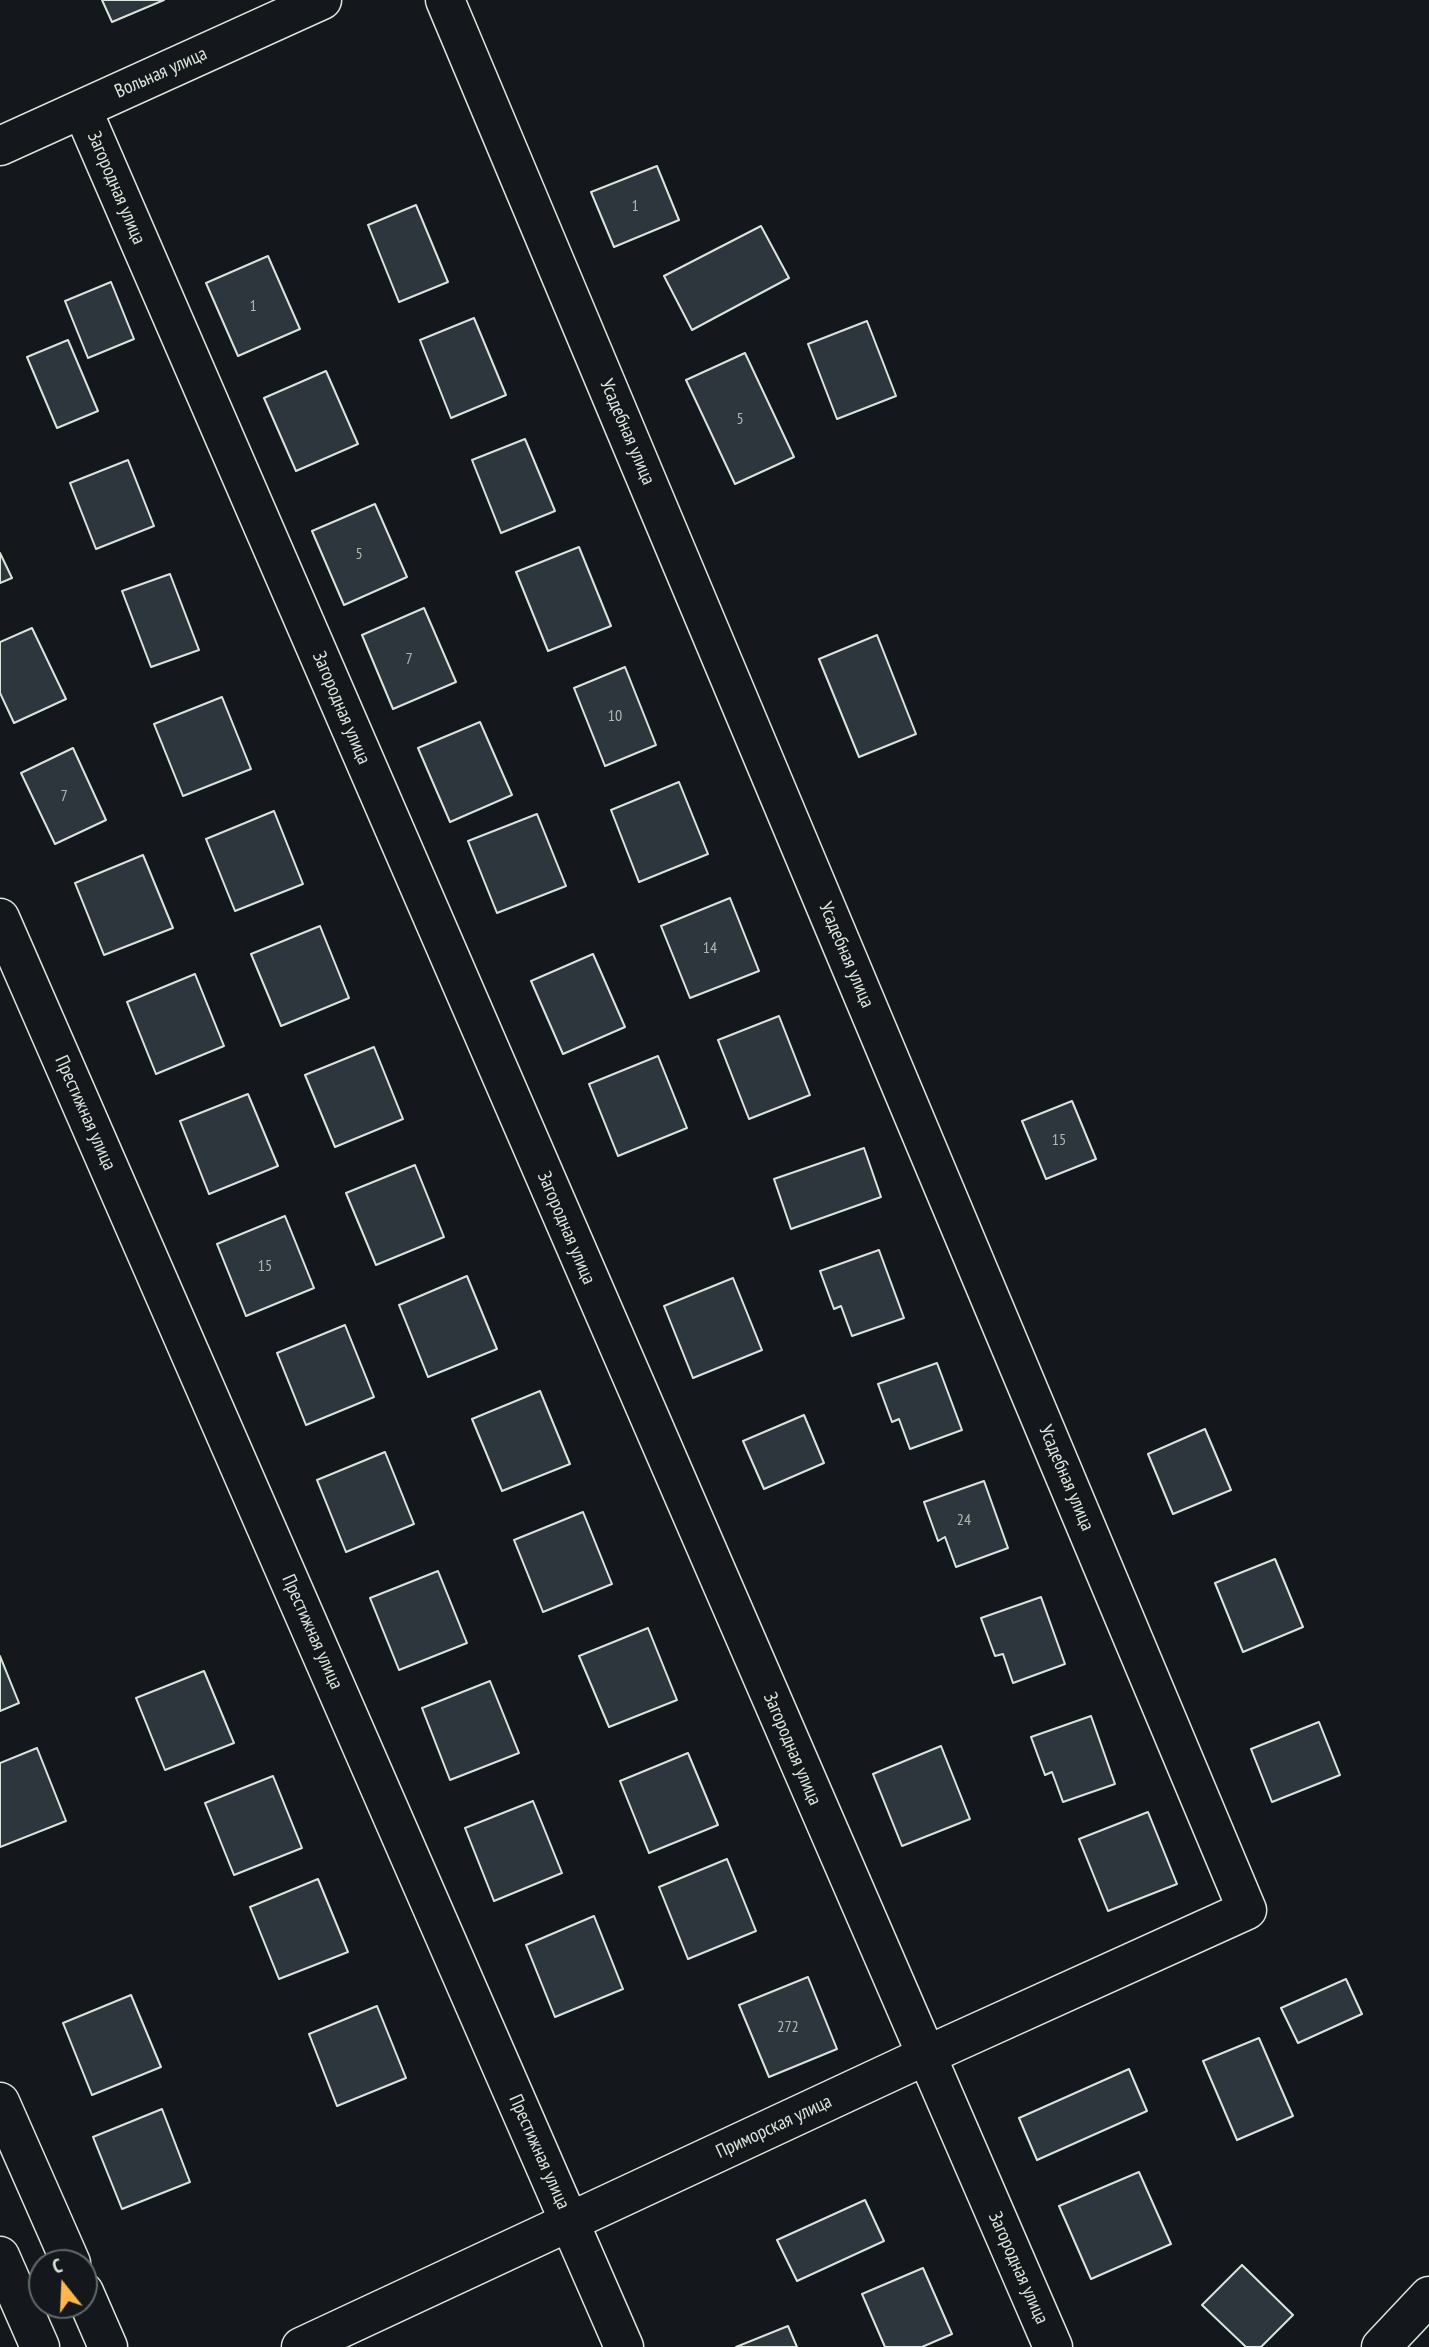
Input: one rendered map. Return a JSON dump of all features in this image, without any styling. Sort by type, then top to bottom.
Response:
[{"type":"street","name":"Вольная улица","points":[[0,146],[323,0]]},
{"type":"street","name":"Усадебная улица","points":[[445,0],[1247,1910]]},
{"type":"street","name":"Загородная улица","points":[[82,109],[1053,2347]]},
{"type":"street","name":"Престижная улица","points":[[0,918],[624,2347]]},
{"type":"street","name":"Приморская улица","points":[[301,2347],[925,2056],[1247,1910]]},
{"type":"street","points":[[0,2102],[65,2249]]},
{"type":"street","points":[[0,2256],[40,2347]]},
{"type":"street","points":[[1381,2347],[1429,2295]]},
{"type":"street","points":[[96,2319],[108,2347]]},
{"type":"building","points":[[102,0],[164,0],[112,22]]},
{"type":"building","points":[[657,166],[679,220],[614,247],[591,192]]},
{"type":"building","points":[[416,205],[448,282],[399,302],[368,225]]},
{"type":"building","points":[[761,226],[789,278],[692,330],[664,276]]},
{"type":"building","points":[[268,256],[300,329],[238,356],[206,283]]},
{"type":"building","points":[[111,282],[134,339],[88,358],[65,301]]},
{"type":"building","points":[[474,318],[506,395],[451,418],[420,340]]},
{"type":"building","points":[[867,321],[896,396],[837,419],[808,344]]},
{"type":"building","points":[[68,340],[98,411],[57,428],[27,357]]},
{"type":"building","points":[[745,353],[794,457],[735,484],[686,380]]},
{"type":"building","points":[[326,371],[358,444],[296,471],[264,398]]},
{"type":"building","points":[[525,439],[555,511],[501,533],[472,460]]},
{"type":"building","points":[[128,460],[154,526],[96,549],[70,483]]},
{"type":"building","points":[[375,504],[407,577],[344,605],[312,531]]},
{"type":"building","points":[[579,547],[611,626],[548,651],[516,572]]},
{"type":"building","points":[[0,553],[12,578],[0,583]]},
{"type":"building","points":[[170,574],[199,650],[151,667],[122,591]]},
{"type":"building","points":[[424,608],[456,682],[393,709],[362,635]]},
{"type":"building","points":[[32,628],[66,699],[14,723],[0,693],[0,642]]},
{"type":"building","points":[[877,635],[916,734],[859,757],[819,659]]},
{"type":"building","points":[[625,667],[656,745],[605,766],[574,688]]},
{"type":"building","points":[[222,697],[251,769],[183,796],[154,724]]},
{"type":"building","points":[[480,722],[512,795],[450,822],[418,748]]},
{"type":"building","points":[[73,748],[106,820],[55,844],[21,773]]},
{"type":"building","points":[[679,782],[708,854],[639,882],[611,810]]},
{"type":"building","points":[[274,811],[303,884],[235,911],[206,839]]},
{"type":"building","points":[[537,814],[566,886],[497,913],[468,841]]},
{"type":"building","points":[[143,855],[173,928],[104,955],[75,883]]},
{"type":"building","points":[[730,898],[759,971],[690,998],[661,926]]},
{"type":"building","points":[[320,926],[349,998],[281,1026],[251,954]]},
{"type":"building","points":[[593,954],[625,1027],[563,1054],[531,981]]},
{"type":"building","points":[[195,974],[224,1046],[156,1074],[127,1002]]},
{"type":"building","points":[[779,1016],[810,1095],[749,1119],[718,1040]]},
{"type":"building","points":[[374,1047],[403,1119],[335,1147],[305,1075]]},
{"type":"building","points":[[658,1056],[687,1128],[618,1156],[589,1084]]},
{"type":"building","points":[[248,1094],[278,1166],[209,1194],[180,1121]]},
{"type":"building","points":[[1072,1101],[1096,1159],[1046,1179],[1022,1121]]},
{"type":"building","points":[[864,1148],[881,1197],[791,1229],[774,1179]]},
{"type":"building","points":[[415,1165],[444,1237],[376,1265],[346,1193]]},
{"type":"building","points":[[285,1216],[314,1288],[246,1316],[217,1244]]},
{"type":"building","points":[[879,1250],[904,1318],[852,1336],[841,1306],[834,1309],[820,1271]]},
{"type":"building","points":[[467,1276],[497,1349],[428,1377],[399,1305]]},
{"type":"building","points":[[733,1278],[762,1350],[693,1378],[664,1306]]},
{"type":"building","points":[[345,1325],[374,1397],[306,1425],[277,1353]]},
{"type":"building","points":[[937,1363],[962,1430],[910,1449],[899,1419],[892,1422],[878,1384]]},
{"type":"building","points":[[540,1391],[570,1464],[502,1491],[472,1419]]},
{"type":"building","points":[[804,1415],[824,1463],[764,1489],[743,1441]]},
{"type":"building","points":[[1205,1429],[1231,1490],[1173,1514],[1148,1454]]},
{"type":"building","points":[[385,1452],[414,1524],[346,1552],[317,1480]]},
{"type":"building","points":[[984,1481],[1008,1548],[956,1567],[945,1537],[938,1541],[924,1502]]},
{"type":"building","points":[[583,1512],[612,1584],[543,1612],[514,1540]]},
{"type":"building","points":[[1275,1559],[1303,1627],[1243,1652],[1215,1583]]},
{"type":"building","points":[[438,1571],[467,1643],[399,1670],[370,1598]]},
{"type":"building","points":[[1041,1597],[1065,1664],[1013,1683],[1003,1654],[995,1656],[981,1618]]},
{"type":"building","points":[[648,1628],[677,1700],[609,1727],[579,1656]]},
{"type":"building","points":[[0,1656],[19,1703],[0,1711]]},
{"type":"building","points":[[204,1671],[234,1743],[165,1770],[136,1698]]},
{"type":"building","points":[[490,1681],[519,1753],[450,1780],[422,1708]]},
{"type":"building","points":[[1091,1716],[1115,1784],[1063,1802],[1052,1772],[1045,1775],[1031,1737]]},
{"type":"building","points":[[1319,1722],[1340,1775],[1272,1802],[1251,1749]]},
{"type":"building","points":[[941,1746],[970,1819],[902,1846],[873,1774]]},
{"type":"building","points":[[37,1748],[66,1821],[0,1847],[0,1763]]},
{"type":"building","points":[[688,1753],[718,1825],[649,1853],[620,1781]]},
{"type":"building","points":[[273,1776],[302,1848],[234,1875],[205,1803]]},
{"type":"building","points":[[533,1801],[562,1873],[494,1901],[465,1828]]},
{"type":"building","points":[[1148,1812],[1177,1884],[1108,1911],[1079,1839]]},
{"type":"building","points":[[727,1859],[756,1931],[688,1959],[659,1887]]},
{"type":"building","points":[[318,1879],[348,1952],[279,1979],[250,1907]]},
{"type":"building","points":[[594,1916],[623,1989],[555,2017],[526,1945]]},
{"type":"building","points":[[808,1977],[837,2049],[769,2077],[739,2005]]},
{"type":"building","points":[[1346,1979],[1362,2014],[1298,2043],[1281,2008]]},
{"type":"building","points":[[131,1995],[161,2067],[92,2095],[63,2023]]},
{"type":"building","points":[[377,2006],[406,2078],[337,2106],[309,2034]]},
{"type":"building","points":[[1259,2038],[1293,2116],[1237,2140],[1203,2061]]},
{"type":"building","points":[[1129,2069],[1147,2111],[1037,2160],[1019,2118]]},
{"type":"building","points":[[162,2109],[190,2182],[122,2209],[93,2137]]},
{"type":"building","points":[[1139,2172],[1171,2244],[1091,2279],[1059,2206]]},
{"type":"building","points":[[865,2200],[884,2241],[797,2281],[777,2240]]},
{"type":"building","points":[[1242,2265],[1293,2315],[1261,2347],[1246,2347],[1202,2305]]},
{"type":"building","points":[[923,2268],[952,2334],[922,2347],[885,2347],[862,2294]]},
{"type":"building","points":[[788,2326],[797,2347],[736,2347]]}]
